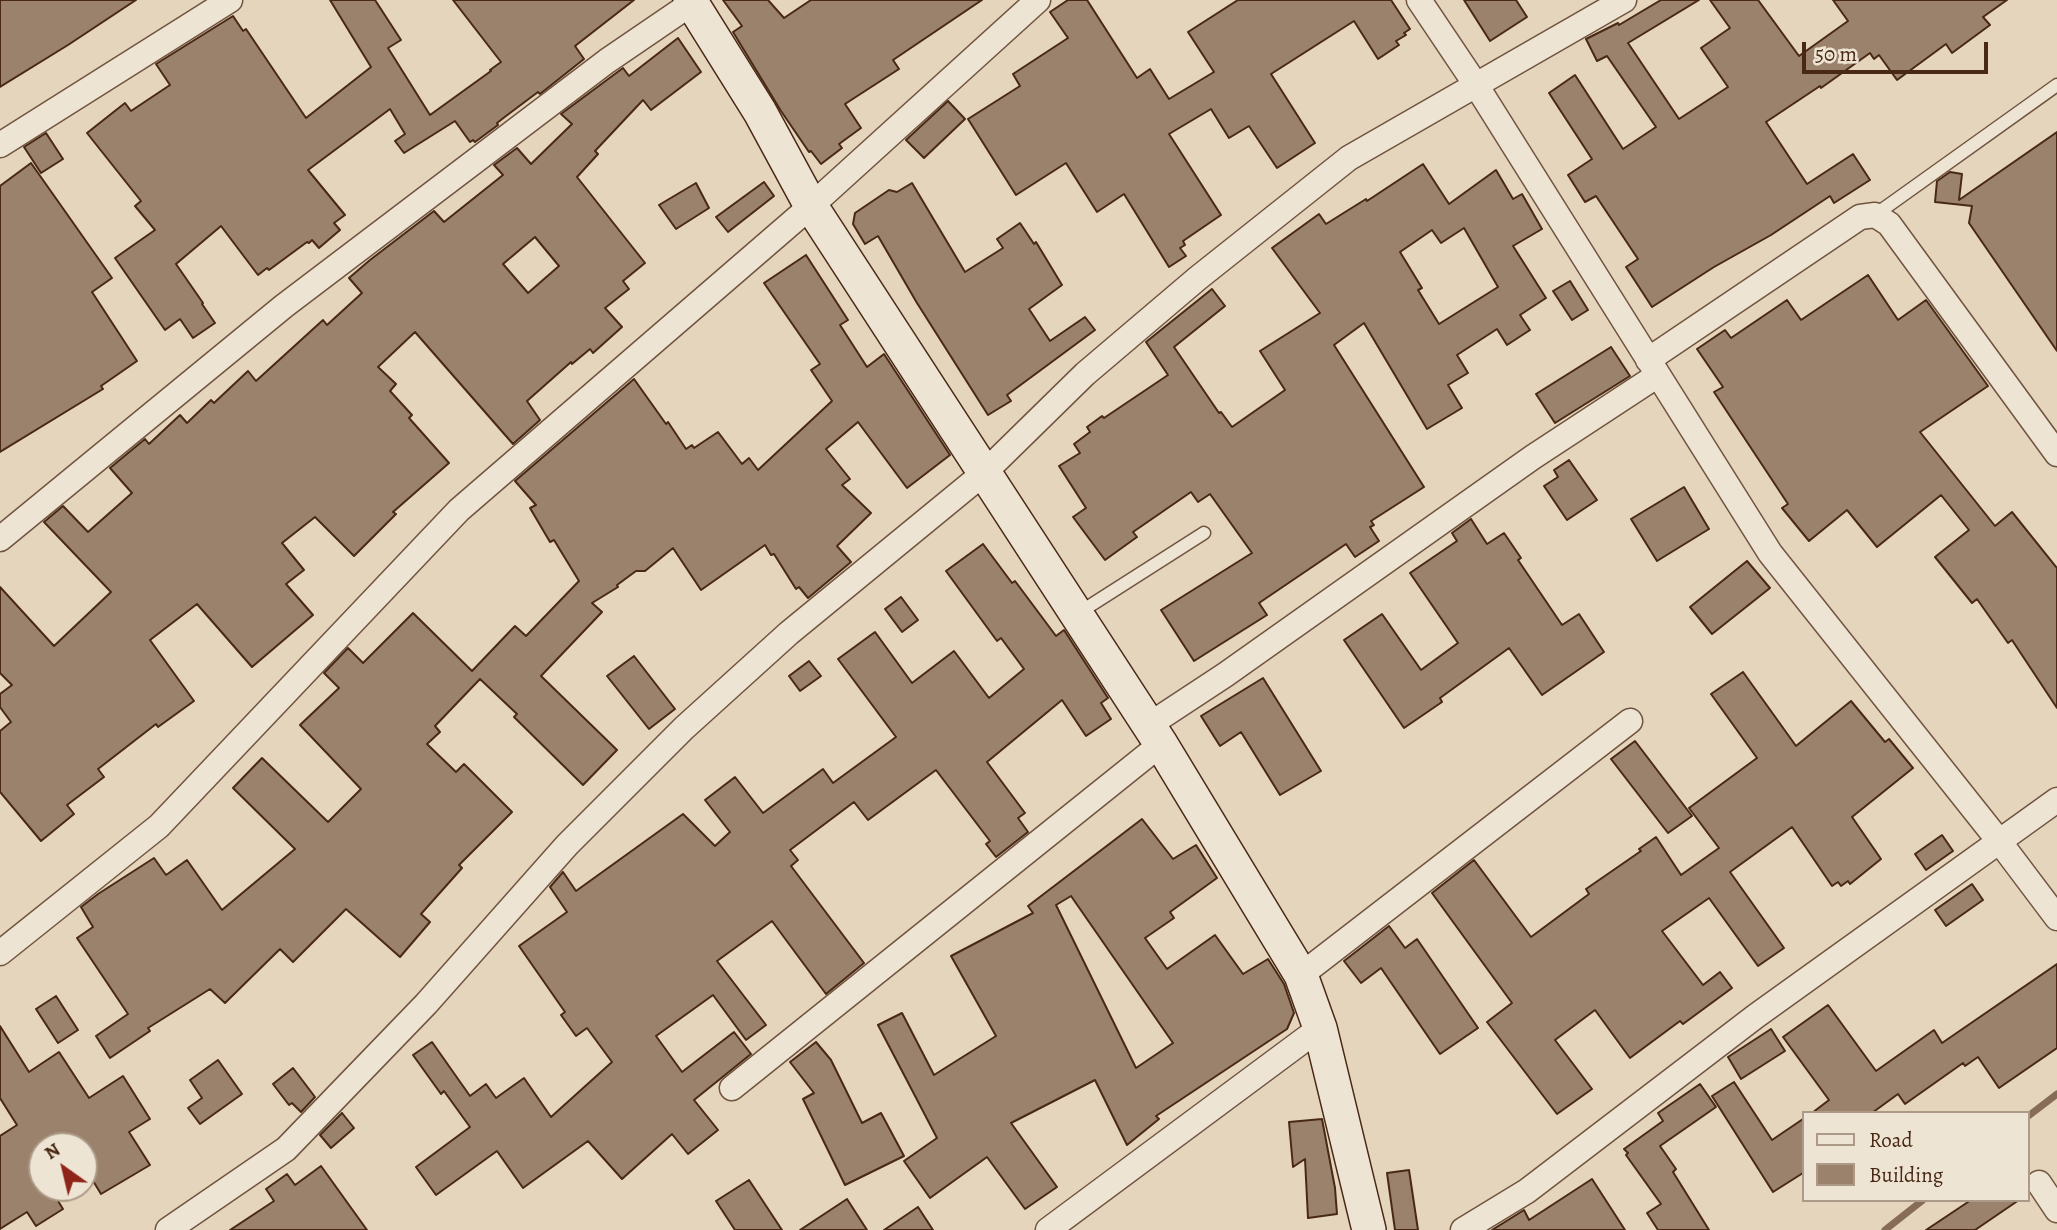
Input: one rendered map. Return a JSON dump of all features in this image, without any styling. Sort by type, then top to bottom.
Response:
[{"type":"street","points":[[0,145],[230,0]]},
{"type":"street","points":[[2,947],[159,826],[459,510],[811,206],[1038,0]]},
{"type":"street","points":[[1419,0],[1476,85],[1770,553],[2057,918]]},
{"type":"street","points":[[183,1226],[286,1149],[426,1004],[567,845],[684,728],[789,633],[984,473],[1085,374],[1198,278],[1349,158],[1624,0]]},
{"type":"street","points":[[0,539],[284,306],[607,61],[691,1],[760,112],[811,206],[1155,734],[1301,975],[1320,1028],[1369,1230]]},
{"type":"street","points":[[732,1088],[1225,675],[1533,457],[1860,218],[1875,215],[1889,224],[2057,454]]},
{"type":"street","points":[[1301,975],[1630,721]]},
{"type":"street","points":[[1463,1230],[1527,1191],[1756,1016],[2057,800]]},
{"type":"street","points":[[1048,1230],[1320,1028]]},
{"type":"street","points":[[2039,1184],[2057,1210]]},
{"type":"lane","points":[[1875,215],[2057,85]]},
{"type":"lane","points":[[1077,614],[1204,533]]},
{"type":"building","points":[[0,0],[136,0],[0,87]]},
{"type":"building","points":[[330,0],[375,0],[401,40],[388,48],[430,115],[501,62],[453,0],[634,0],[575,46],[584,59],[475,142],[470,142],[455,121],[404,153],[395,141],[405,134],[390,109],[308,170],[345,215],[334,223],[340,230],[319,248],[312,240],[307,242],[258,275],[221,226],[176,264],[215,323],[193,338],[180,319],[165,330],[115,258],[155,230],[135,206],[141,201],[87,133],[125,103],[131,111],[170,85],[156,64],[233,16],[243,31],[246,29],[306,118],[371,67]]},
{"type":"building","points":[[723,0],[768,0],[784,18],[811,0],[982,0],[893,60],[899,69],[845,104],[861,128],[839,144],[842,148],[821,164],[811,151],[809,152],[781,111],[733,32],[742,26]]},
{"type":"building","points":[[1068,0],[1087,0],[1137,78],[1150,69],[1169,99],[1214,72],[1188,32],[1238,0],[1391,0],[1410,29],[1396,41],[1399,45],[1378,59],[1354,21],[1271,74],[1315,143],[1277,168],[1249,126],[1229,138],[1211,109],[1169,134],[1221,215],[1183,241],[1185,245],[1180,248],[1186,256],[1169,267],[1124,194],[1097,212],[1066,163],[1016,195],[968,119],[1020,86],[1013,74],[1068,38],[1050,12]]},
{"type":"building","points":[[1464,0],[1516,0],[1527,17],[1490,41]]},
{"type":"building","points":[[1661,0],[1699,0],[1628,43],[1679,119],[1728,87],[1701,48],[1730,28],[1710,0],[1758,0],[1799,56],[1848,21],[1833,0],[2007,0],[1983,17],[1990,25],[1952,53],[1946,44],[1897,80],[1879,55],[1874,59],[1870,53],[1766,122],[1807,184],[1853,154],[1870,180],[1834,203],[1830,196],[1652,307],[1626,267],[1638,259],[1596,196],[1585,202],[1568,175],[1592,159],[1549,93],[1575,75],[1623,149],[1656,127],[1607,56],[1597,61],[1586,39],[1618,23],[1619,25]]},
{"type":"building","points":[[678,38],[701,72],[651,110],[643,100],[595,151],[598,154],[577,177],[645,263],[623,281],[629,289],[605,308],[622,327],[593,353],[590,349],[572,364],[571,362],[527,401],[540,420],[513,444],[415,332],[378,367],[396,384],[390,391],[412,415],[409,418],[449,463],[393,512],[396,514],[354,556],[315,517],[282,543],[304,570],[286,584],[313,615],[252,667],[197,604],[150,640],[194,701],[158,727],[156,724],[98,769],[104,777],[67,805],[74,814],[41,841],[0,792],[0,731],[11,722],[0,707],[0,694],[12,685],[0,673],[0,587],[54,646],[111,592],[44,522],[63,506],[88,532],[132,493],[110,468],[145,439],[149,444],[180,415],[187,423],[211,400],[214,403],[248,371],[256,381],[323,320],[327,325],[362,293],[349,278],[370,260],[434,211],[444,222],[503,175],[494,165],[517,148],[531,164],[572,124],[561,114],[623,68],[629,76]],"holes":[[[535,237],[559,266],[528,293],[503,264]]]},
{"type":"building","points":[[948,101],[965,119],[924,158],[906,140]]},
{"type":"building","points":[[2057,132],[2057,351],[1969,223],[1972,206],[1935,202],[1937,181],[1950,172],[1962,174],[1959,200]]},
{"type":"building","points":[[46,133],[63,159],[41,173],[24,147]]},
{"type":"building","points":[[31,163],[112,278],[92,292],[137,361],[101,386],[103,389],[0,452],[0,186]]},
{"type":"building","points":[[1423,164],[1449,204],[1496,170],[1513,199],[1522,194],[1542,229],[1513,246],[1546,298],[1520,315],[1530,330],[1507,345],[1497,329],[1457,355],[1468,373],[1448,385],[1462,408],[1427,429],[1364,323],[1334,345],[1424,487],[1371,521],[1374,525],[1370,527],[1379,541],[1355,557],[1346,544],[1259,603],[1267,615],[1194,661],[1161,610],[1252,553],[1210,494],[1198,502],[1191,492],[1133,532],[1137,537],[1105,560],[1073,517],[1086,508],[1059,466],[1080,453],[1074,444],[1090,432],[1087,427],[1168,375],[1146,342],[1212,289],[1225,306],[1174,347],[1219,413],[1221,412],[1232,427],[1285,390],[1260,351],[1320,313],[1272,248],[1319,214],[1326,224],[1366,199],[1367,201]],"holes":[[[1464,228],[1498,287],[1439,324],[1418,290],[1422,288],[1400,252],[1432,230],[1441,243]]]},
{"type":"building","points":[[764,182],[774,196],[728,232],[716,217]]},
{"type":"building","points":[[696,183],[709,208],[676,229],[659,205]]},
{"type":"building","points":[[912,183],[965,272],[1003,248],[997,239],[1020,223],[1034,244],[1036,242],[1062,285],[1029,309],[1050,341],[1085,317],[1095,330],[1007,395],[1011,401],[988,415],[878,236],[865,244],[853,224],[855,213],[889,190],[897,192]]},
{"type":"building","points":[[806,255],[848,320],[840,325],[867,367],[884,354],[950,455],[907,488],[858,422],[826,449],[850,479],[842,485],[871,513],[837,546],[851,562],[808,598],[799,587],[796,589],[774,554],[771,555],[765,545],[701,590],[673,548],[645,571],[636,571],[617,585],[618,587],[592,603],[602,612],[541,676],[617,750],[583,785],[514,717],[517,714],[480,679],[435,726],[440,732],[427,744],[456,772],[464,764],[512,812],[459,865],[462,868],[421,914],[430,922],[400,957],[346,909],[293,962],[280,949],[225,1003],[210,989],[148,1028],[150,1031],[110,1058],[96,1036],[128,1014],[77,938],[93,927],[81,907],[154,858],[166,875],[187,860],[222,910],[295,849],[233,788],[262,758],[328,822],[361,789],[300,725],[339,688],[324,673],[348,648],[363,663],[413,613],[472,671],[515,626],[526,636],[579,581],[554,540],[550,542],[530,508],[536,505],[515,481],[634,379],[686,449],[692,445],[694,448],[718,432],[742,464],[749,458],[758,470],[832,401],[811,370],[820,364],[764,283]]},
{"type":"building","points":[[1868,275],[1898,320],[1926,300],[1988,386],[1920,432],[1995,526],[2012,512],[2057,568],[2057,708],[2012,640],[2008,643],[1977,599],[1972,603],[1935,557],[1969,530],[1941,495],[1877,547],[1847,510],[1809,541],[1782,508],[1788,504],[1714,392],[1723,387],[1697,349],[1725,330],[1731,338],[1787,300],[1801,320]]},
{"type":"building","points":[[1570,281],[1588,310],[1572,320],[1553,291]]},
{"type":"building","points":[[1611,347],[1630,376],[1555,423],[1536,394]]},
{"type":"building","points":[[1569,460],[1597,500],[1567,520],[1544,486],[1558,477],[1554,470]]},
{"type":"building","points":[[1684,487],[1709,529],[1657,561],[1631,519]]},
{"type":"building","points":[[1471,519],[1487,544],[1504,533],[1521,558],[1518,560],[1562,625],[1579,614],[1604,652],[1542,695],[1509,648],[1440,698],[1442,702],[1404,728],[1344,640],[1382,614],[1421,670],[1458,643],[1410,573],[1457,541],[1452,533]]},
{"type":"building","points":[[983,544],[1056,636],[1064,630],[1108,698],[1101,703],[1111,719],[1086,736],[1062,700],[987,762],[1025,813],[1018,818],[1028,832],[996,857],[986,844],[990,841],[936,770],[868,820],[854,802],[790,850],[798,860],[791,866],[864,963],[826,994],[772,921],[717,961],[766,1025],[746,1040],[713,995],[656,1036],[682,1072],[734,1032],[751,1054],[694,1100],[718,1130],[688,1154],[672,1134],[622,1179],[588,1141],[523,1188],[497,1151],[436,1195],[416,1167],[470,1127],[444,1091],[441,1094],[413,1055],[432,1042],[470,1096],[486,1084],[496,1098],[524,1078],[551,1117],[612,1062],[587,1028],[576,1036],[561,1015],[565,1012],[519,946],[567,912],[550,887],[563,872],[576,891],[683,814],[715,846],[730,832],[705,800],[735,777],[763,813],[823,769],[833,783],[896,737],[838,659],[875,632],[912,683],[954,651],[989,698],[1024,669],[1001,638],[997,641],[946,571]]},
{"type":"building","points":[[1747,561],[1770,588],[1712,634],[1690,607]]},
{"type":"building","points":[[901,597],[918,620],[902,632],[885,609]]},
{"type":"building","points":[[634,656],[675,709],[649,729],[607,676]]},
{"type":"building","points":[[809,661],[821,676],[800,691],[789,676]]},
{"type":"building","points":[[1743,672],[1796,746],[1851,701],[1885,742],[1889,739],[1913,768],[1852,817],[1881,859],[1850,884],[1848,881],[1841,886],[1838,882],[1832,886],[1792,827],[1730,872],[1784,948],[1758,966],[1709,898],[1662,931],[1703,985],[1720,972],[1732,988],[1683,1024],[1680,1021],[1630,1058],[1595,1010],[1555,1040],[1592,1089],[1557,1114],[1487,1022],[1512,1003],[1432,893],[1474,860],[1531,937],[1589,894],[1586,889],[1641,851],[1639,849],[1656,837],[1681,875],[1719,848],[1689,808],[1757,758],[1711,694]]},
{"type":"building","points":[[1263,678],[1321,771],[1280,795],[1241,732],[1220,746],[1201,716]]},
{"type":"building","points":[[1635,741],[1692,816],[1668,833],[1611,759]]},
{"type":"building","points":[[1142,819],[1173,859],[1196,845],[1217,878],[1170,912],[1174,918],[1145,938],[1167,969],[1215,935],[1243,974],[1268,959],[1284,984],[1294,1013],[1287,1029],[1156,1116],[1159,1119],[1127,1145],[1095,1080],[1011,1123],[1057,1187],[1025,1209],[987,1157],[930,1198],[904,1161],[937,1138],[878,1025],[902,1013],[934,1075],[996,1036],[951,956],[1033,913],[1028,906]],"holes":[[[1071,896],[1173,1043],[1136,1068],[1056,905]]]},
{"type":"building","points":[[1942,835],[1953,851],[1926,870],[1915,854]]},
{"type":"building","points":[[1972,884],[1983,900],[1946,926],[1935,910]]},
{"type":"building","points":[[1389,926],[1405,948],[1417,939],[1478,1028],[1440,1054],[1381,968],[1361,983],[1344,961]]},
{"type":"building","points":[[2057,964],[2057,1048],[1999,1088],[1978,1057],[1965,1066],[1963,1063],[1905,1104],[1898,1094],[1875,1111],[1815,1111],[1829,1100],[1783,1037],[1828,1005],[1876,1071],[1934,1030],[1942,1043]]},
{"type":"building","points":[[56,996],[78,1030],[58,1043],[36,1009]]},
{"type":"building","points":[[0,1026],[29,1072],[59,1052],[89,1098],[123,1076],[150,1119],[129,1132],[150,1165],[101,1194],[98,1189],[98,1132],[28,1132],[28,1202],[59,1202],[63,1209],[36,1226],[27,1212],[0,1229],[0,1136],[17,1125],[0,1098]]},
{"type":"building","points":[[1771,1029],[1785,1051],[1741,1079],[1728,1057]]},
{"type":"building","points":[[816,1042],[831,1060],[862,1123],[881,1113],[904,1156],[845,1185],[803,1099],[814,1093],[790,1062]]},
{"type":"building","points":[[218,1060],[242,1094],[200,1124],[188,1108],[202,1098],[190,1080]]},
{"type":"building","points":[[293,1068],[315,1097],[301,1112],[292,1103],[289,1105],[273,1084]]},
{"type":"building","points":[[1734,1082],[1772,1140],[1801,1120],[1801,1174],[1773,1192],[1712,1096]]},
{"type":"building","points":[[1700,1084],[1716,1107],[1660,1146],[1676,1169],[1673,1172],[1709,1230],[1658,1230],[1647,1213],[1661,1204],[1624,1149],[1663,1121],[1658,1113]]},
{"type":"building","points":[[342,1113],[354,1128],[331,1148],[320,1135]]},
{"type":"building","points":[[1322,1119],[1337,1214],[1308,1218],[1305,1159],[1293,1167],[1289,1122]]},
{"type":"building","points":[[321,1166],[367,1230],[230,1230],[274,1201],[266,1189],[287,1174],[295,1185]]},
{"type":"building","points":[[1409,1170],[1418,1230],[1395,1230],[1387,1173]]},
{"type":"building","points":[[1592,1179],[1625,1230],[1492,1230],[1524,1210],[1529,1220]]},
{"type":"building","points":[[749,1180],[782,1230],[735,1230],[716,1201]]},
{"type":"building","points":[[847,1199],[867,1230],[800,1230]]},
{"type":"building","points":[[1968,1202],[2016,1202],[1975,1230],[1926,1230]]},
{"type":"building","points":[[918,1207],[933,1230],[884,1230]]},
{"type":"waterway","points":[[2029,1115],[2057,1094]]},
{"type":"waterway","points":[[1885,1230],[1920,1202]]}]
